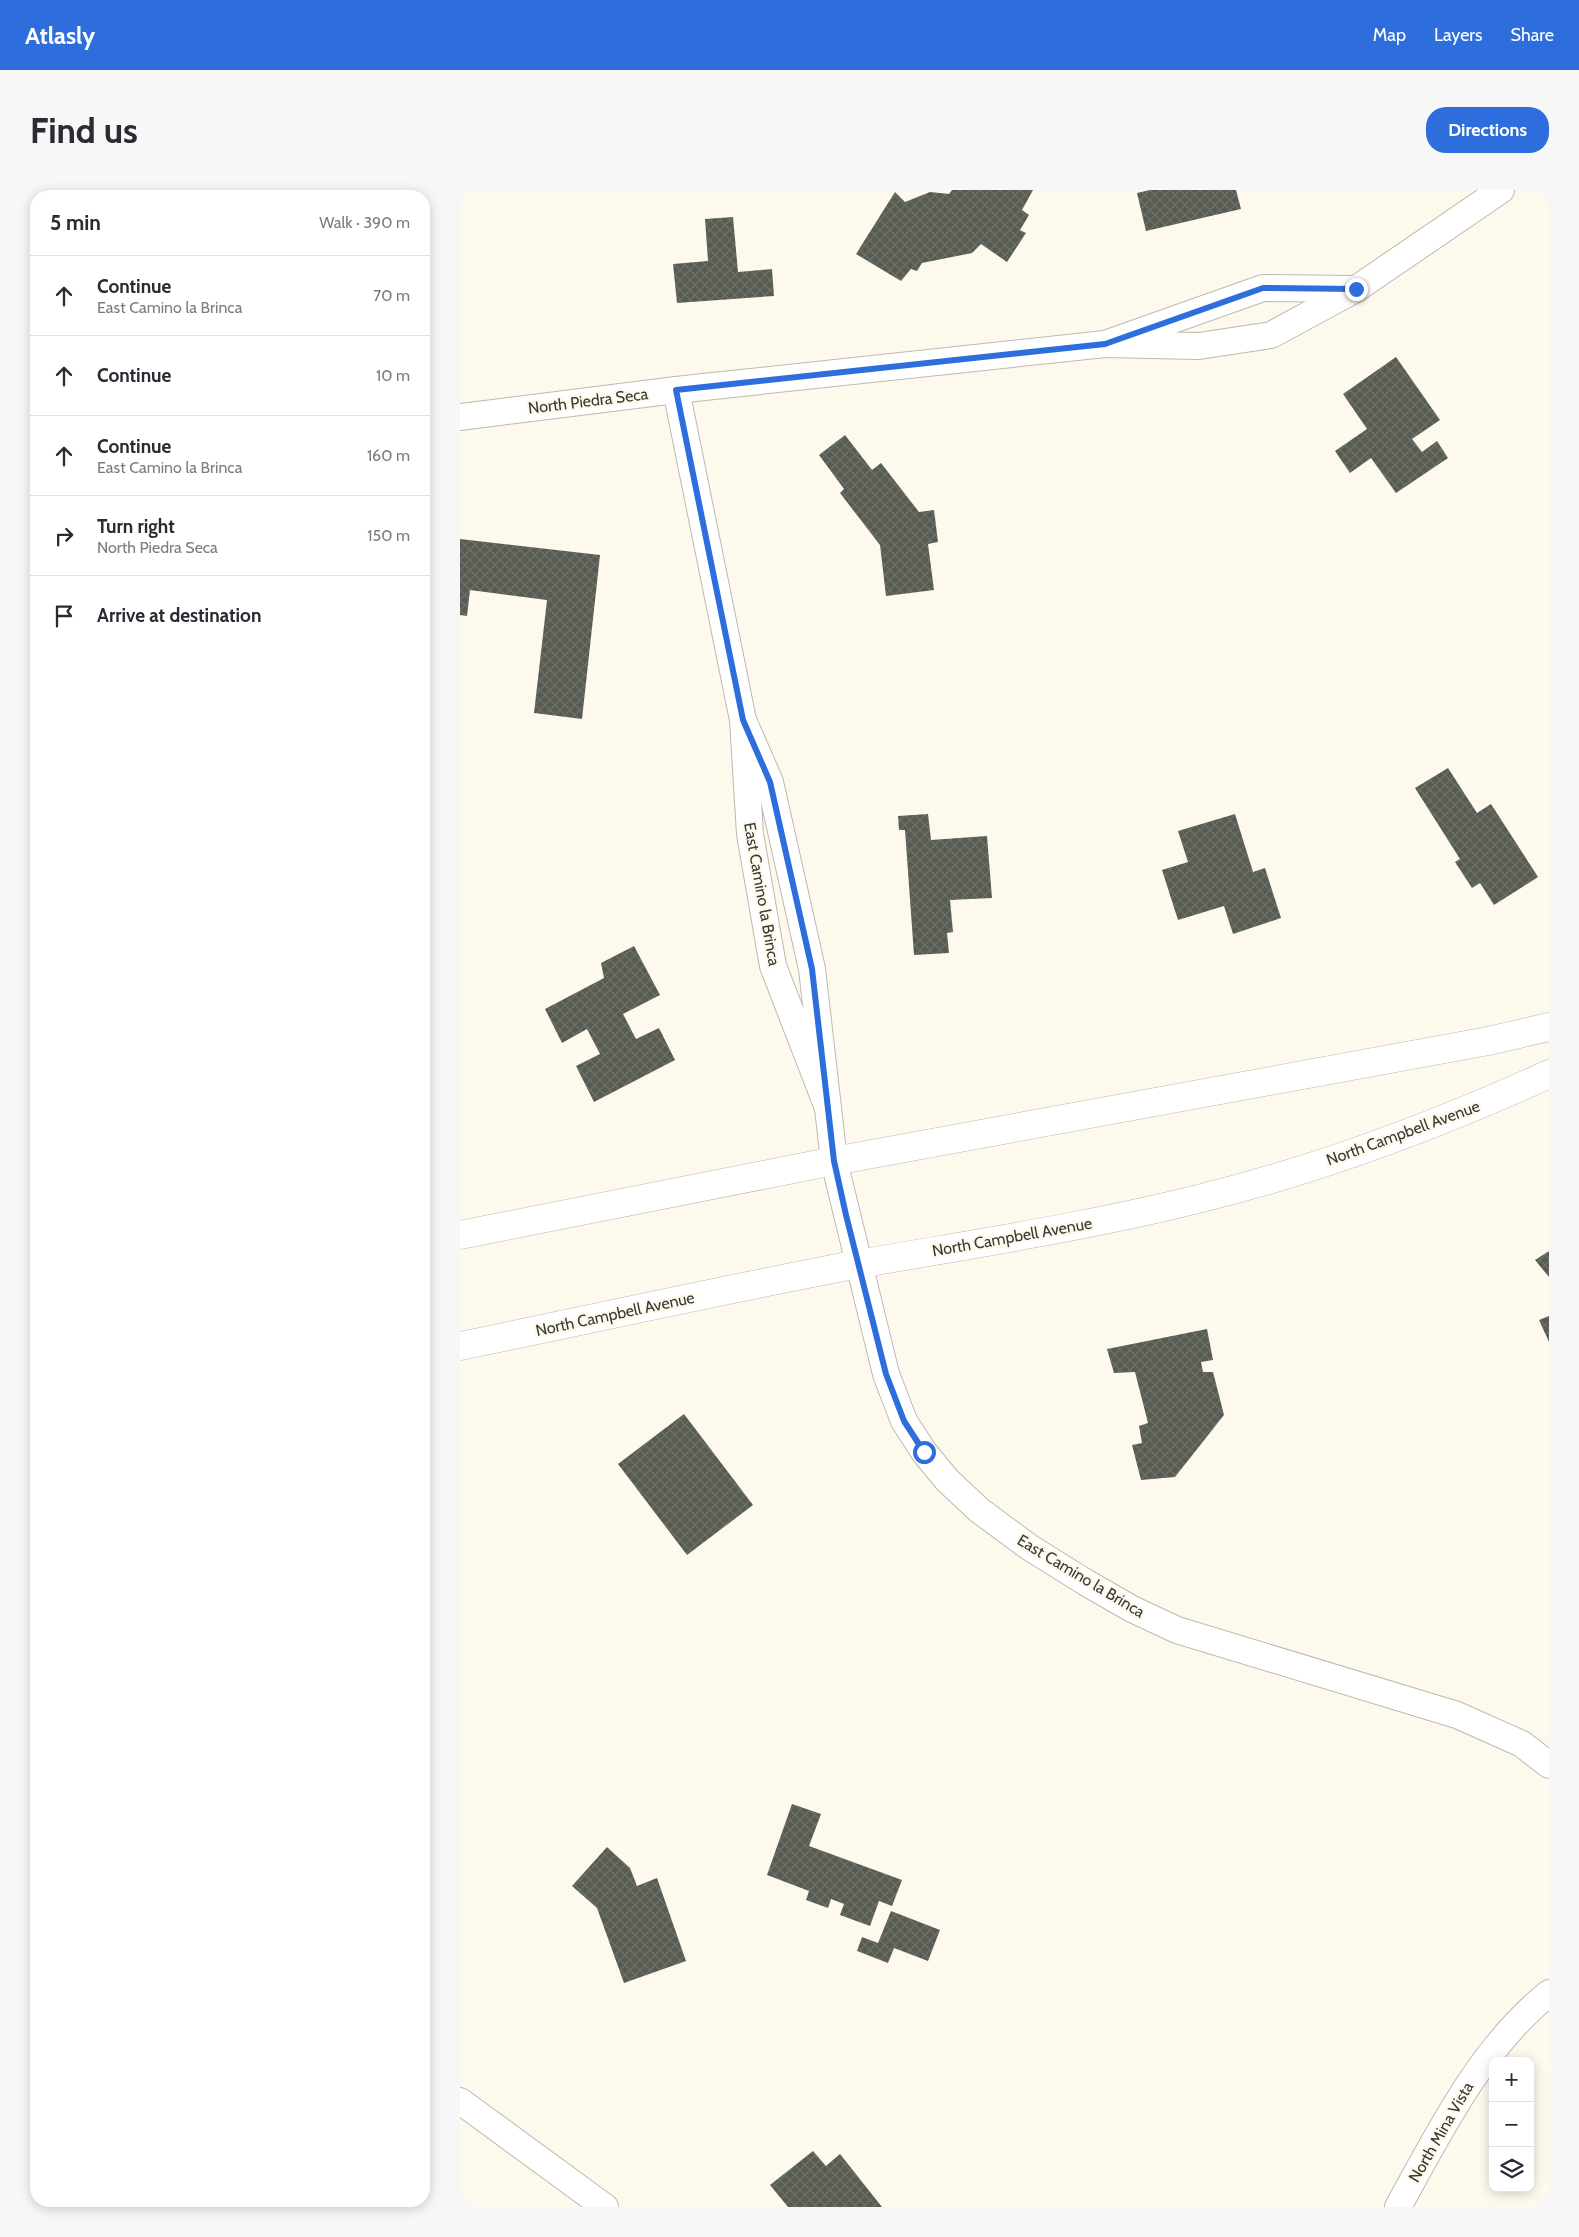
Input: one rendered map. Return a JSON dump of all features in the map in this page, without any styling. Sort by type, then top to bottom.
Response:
[{"type":"main road","points":[[460,1235],[834,1161],[1488,1041],[1549,1027]]},
{"type":"main road","name":"North Campbell Avenue","points":[[460,1346],[858,1264],[1045,1232],[1198,1199],[1337,1160],[1452,1118],[1549,1074]]},
{"type":"street","name":"North Piedra Seca","points":[[460,417],[676,390],[1105,344],[1199,346],[1271,335],[1356,289],[1501,190]]},
{"type":"street","name":"North Piedra Seca","points":[[1105,344],[1263,288],[1356,289]]},
{"type":"street","name":"East Camino la Brinca","points":[[676,390],[743,720],[750,834],[773,966],[828,1108]]},
{"type":"street","name":"East Camino la Brinca","points":[[743,720],[770,782],[810,959],[834,1161],[858,1264],[886,1374],[904,1421],[924,1452],[947,1480],[979,1510],[1029,1547],[1132,1609],[1177,1630],[1457,1715],[1522,1744],[1549,1765]]},
{"type":"street","name":"North Mina Vista","points":[[1398,2207],[1472,2079],[1504,2038],[1549,1993]]},
{"type":"street","points":[[460,2101],[605,2207]]},
{"type":"building","points":[[952,190],[1033,190],[1022,210],[1029,215],[1020,230],[1026,233],[1007,262],[981,244],[972,253],[922,263],[917,271],[911,269],[901,281],[856,254],[895,192],[905,202],[930,192],[949,194]]},
{"type":"building","points":[[1150,190],[1236,190],[1241,209],[1146,231],[1137,193]]},
{"type":"building","points":[[733,217],[738,272],[772,269],[774,296],[677,303],[673,264],[708,261],[705,219]]},
{"type":"building","points":[[1396,357],[1440,420],[1412,439],[1422,452],[1437,441],[1448,458],[1396,493],[1371,458],[1350,473],[1335,451],[1367,429],[1343,394]]},
{"type":"building","points":[[845,435],[872,470],[881,463],[919,512],[934,510],[938,542],[928,544],[934,590],[886,596],[880,545],[840,493],[844,489],[819,455]]},
{"type":"building","points":[[460,539],[600,555],[582,719],[534,713],[547,600],[470,590],[467,616],[460,615]]},
{"type":"building","points":[[1448,768],[1477,813],[1491,804],[1538,877],[1494,905],[1480,883],[1472,888],[1455,862],[1460,859],[1415,788]]},
{"type":"building","points":[[928,814],[931,840],[987,836],[992,898],[950,900],[953,932],[947,933],[949,953],[914,955],[905,830],[899,830],[898,816]]},
{"type":"building","points":[[1235,814],[1253,872],[1265,868],[1281,918],[1233,934],[1224,906],[1178,920],[1162,870],[1188,862],[1178,831]]},
{"type":"building","points":[[634,946],[660,995],[623,1014],[636,1039],[659,1028],[675,1060],[594,1102],[576,1066],[600,1054],[587,1029],[562,1043],[545,1009],[604,978],[601,963]]},
{"type":"building","points":[[1549,1251],[1549,1277],[1535,1260]]},
{"type":"building","points":[[1549,1316],[1549,1342],[1539,1320]]},
{"type":"building","points":[[1207,1329],[1213,1360],[1201,1362],[1203,1372],[1213,1372],[1224,1415],[1175,1477],[1141,1480],[1132,1445],[1142,1443],[1139,1426],[1148,1423],[1135,1372],[1114,1373],[1107,1349]]},
{"type":"building","points":[[684,1414],[753,1505],[687,1555],[618,1464]]},
{"type":"building","points":[[792,1804],[821,1814],[809,1846],[902,1880],[892,1906],[879,1901],[870,1926],[840,1915],[844,1904],[831,1899],[828,1908],[806,1900],[809,1891],[767,1875]]},
{"type":"building","points":[[607,1847],[630,1868],[637,1886],[657,1878],[686,1961],[624,1983],[597,1908],[572,1886]]},
{"type":"building","points":[[891,1911],[940,1930],[928,1961],[894,1948],[888,1963],[857,1951],[862,1937],[878,1943]]},
{"type":"building","points":[[813,2151],[826,2166],[840,2154],[882,2207],[788,2207],[770,2185]]},
{"type":"route","points":[[924,1452],[904,1421],[886,1374],[846,1215],[834,1161],[812,969],[770,782],[743,720],[676,390],[1105,344],[1263,288],[1356,289]]}]
